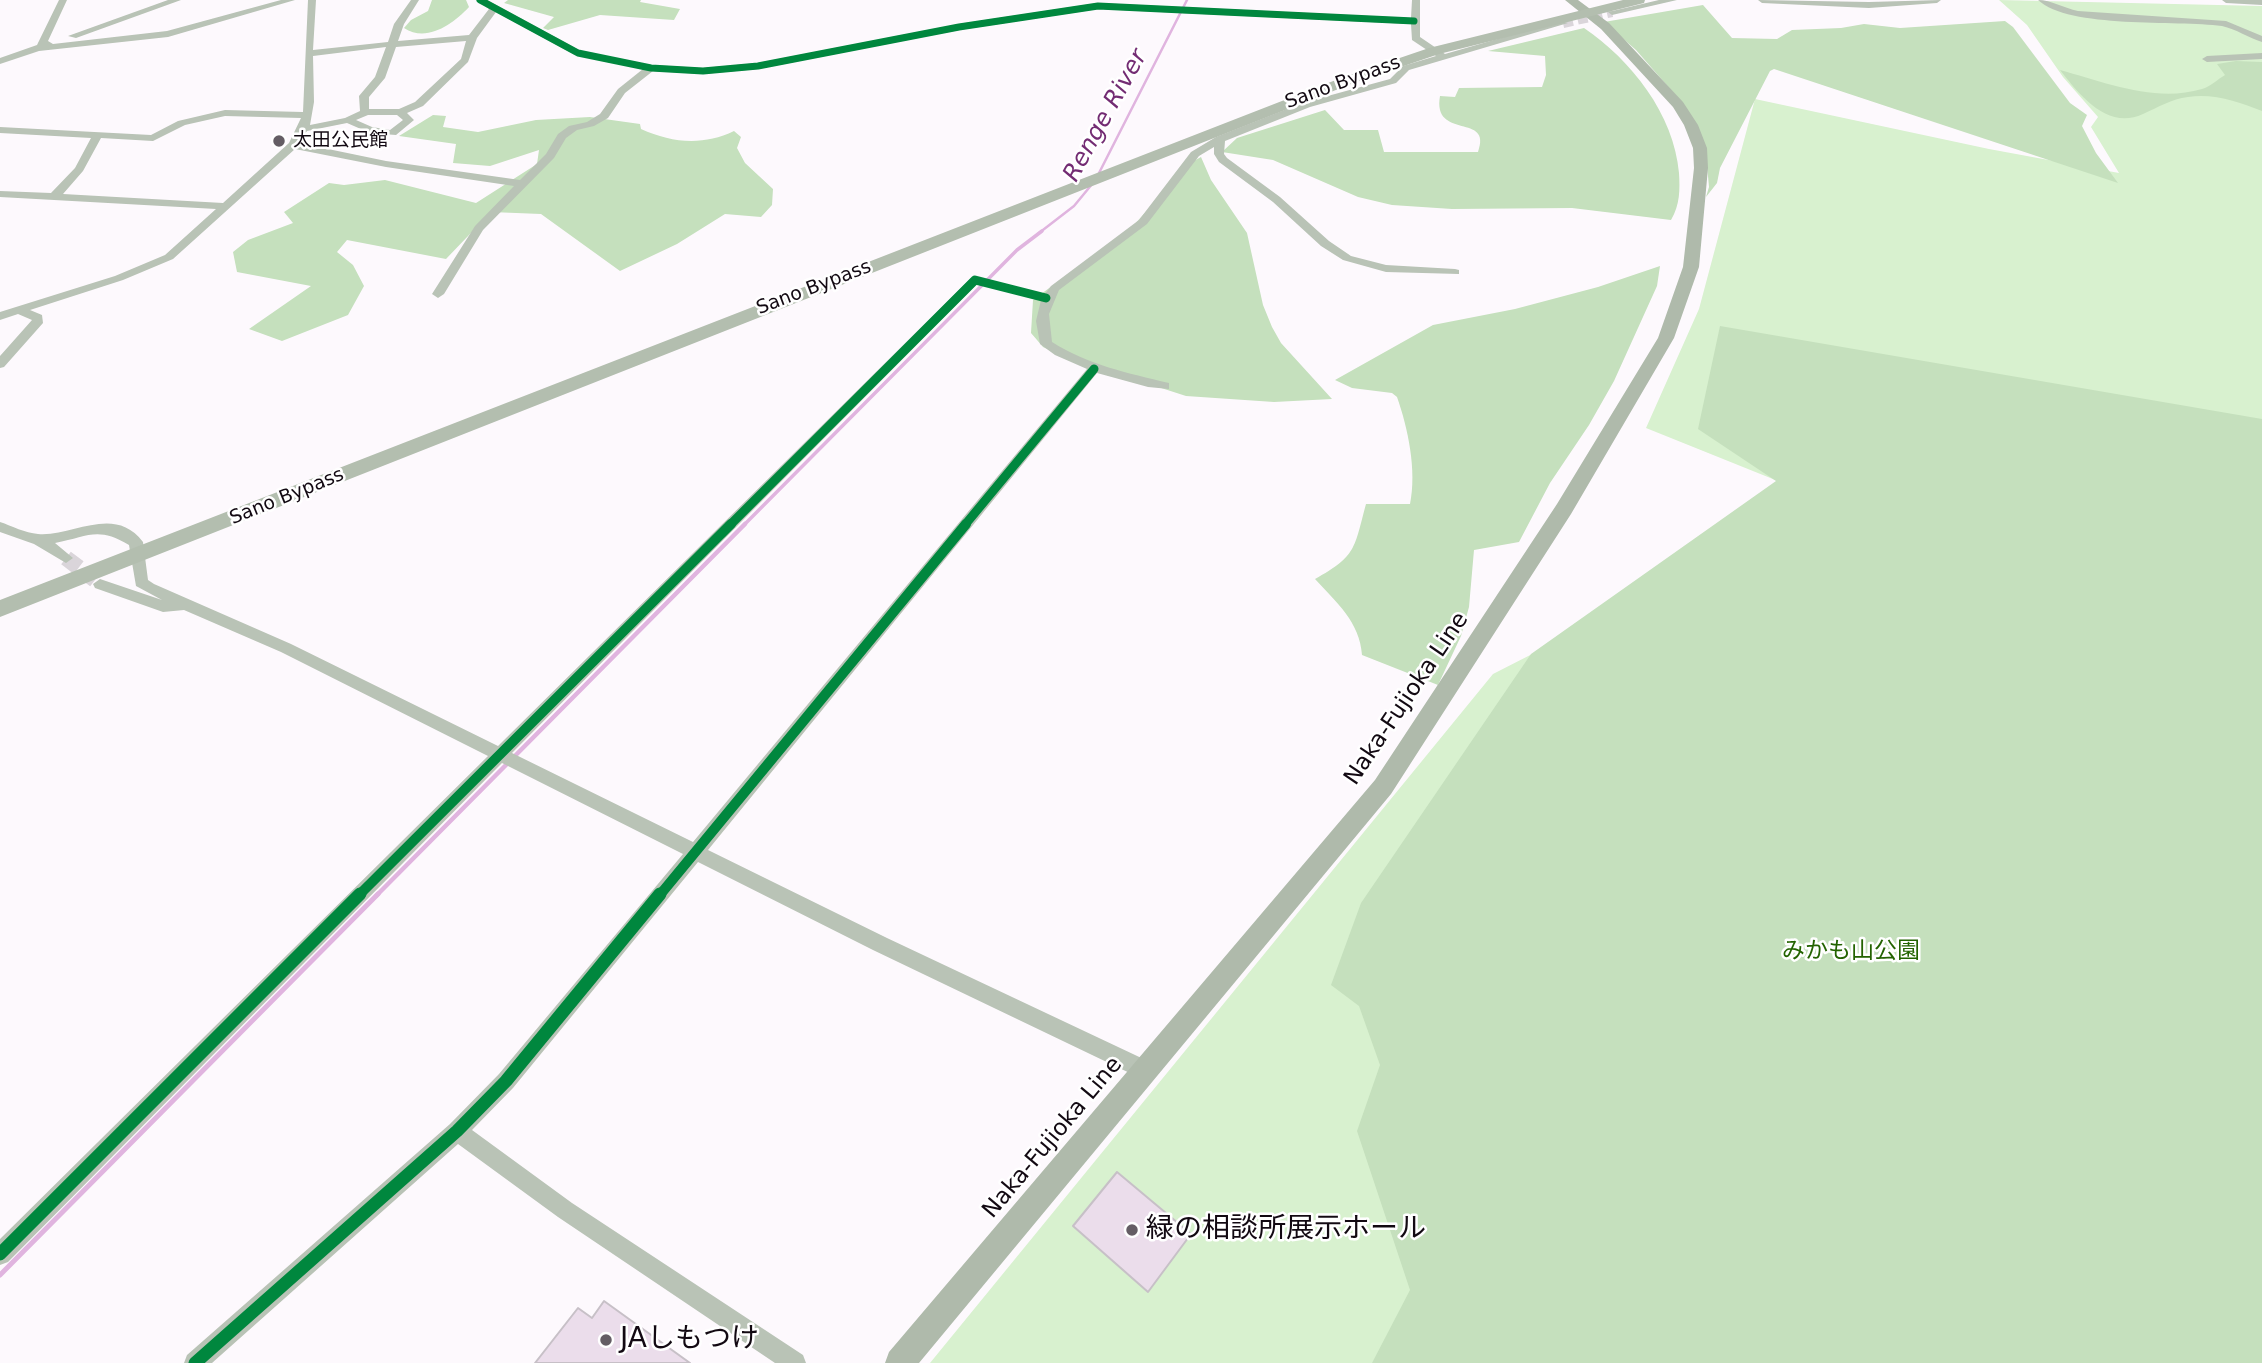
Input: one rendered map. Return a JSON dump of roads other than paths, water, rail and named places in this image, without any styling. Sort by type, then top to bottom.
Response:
[{"type":"highway","name":"Sano Bypass","points":[[0,609],[137,549],[1289,102],[1434,51],[1585,4],[1639,0]]},
{"type":"highway","name":"Sano Bypass","points":[[0,594],[137,549]]},
{"type":"main road","name":"Naka-Fujioka Line","points":[[900,1363],[1383,787],[1564,509],[1652,363],[1674,318],[1691,267],[1699,192],[1700,148],[1691,125],[1678,105],[1585,4]]},
{"type":"street","points":[[40,48],[63,4],[62,0]]},
{"type":"street","points":[[0,61],[177,0]]},
{"type":"street","points":[[40,48],[168,34],[291,0]]},
{"type":"street","points":[[0,316],[119,278],[157,263],[178,251],[293,145],[304,129],[310,96],[308,54],[312,0]]},
{"type":"street","points":[[366,112],[363,107],[364,96],[380,78],[403,17],[415,0]]},
{"type":"street","points":[[480,0],[578,53],[651,68],[703,71],[758,66],[1074,8],[1120,6],[1414,21]]},
{"type":"street","points":[[1416,0],[1415,38],[1434,51]]},
{"type":"street","points":[[1612,12],[1673,0]]},
{"type":"street","points":[[1762,0],[1869,5],[1937,0]]},
{"type":"street","points":[[2042,0],[2054,8],[2078,14],[2231,25],[2262,39]]},
{"type":"street","points":[[2226,0],[2262,2]]},
{"type":"street","points":[[304,129],[348,120],[366,112],[400,112],[419,104],[458,69],[468,54],[472,38],[494,8]]},
{"type":"street","points":[[1164,386],[1094,369],[1046,344],[1042,329],[1046,298],[1055,288],[1143,222],[1195,154],[1220,139],[1306,105],[1393,81],[1406,68],[1434,51],[1563,23]]},
{"type":"street","points":[[308,54],[472,38]]},
{"type":"street","points":[[2207,59],[2262,55]]},
{"type":"street","points":[[438,294],[479,228],[550,156],[562,136],[573,128],[604,116],[621,91],[651,68]]},
{"type":"street","points":[[348,120],[370,130],[392,134],[409,120],[400,112]]},
{"type":"street","points":[[0,130],[153,138],[174,126],[225,113],[307,115]]},
{"type":"street","points":[[55,196],[79,169],[97,137]]},
{"type":"street","points":[[1220,139],[1219,154],[1223,160],[1291,210],[1326,245],[1345,257],[1367,264],[1418,271],[1455,272]]},
{"type":"street","points":[[293,145],[386,164],[522,184]]},
{"type":"street","points":[[0,194],[225,206]]},
{"type":"street","points":[[0,1254],[506,759],[639,618],[853,400],[984,283],[1046,298]]},
{"type":"street","points":[[0,306],[38,318],[37,323],[0,364]]},
{"type":"street","points":[[195,1363],[457,1131],[523,1062],[1094,369]]},
{"type":"street","points":[[38,539],[62,536],[91,526],[113,528],[137,549],[141,582],[286,648],[506,759],[1144,1070]]},
{"type":"street","points":[[0,527],[38,539],[66,558]]},
{"type":"street","points":[[100,583],[163,606],[187,604]]},
{"type":"street","points":[[457,1131],[565,1209],[795,1363]]},
{"type":"waterway","name":"Renge River","points":[[1098,175],[1187,0]]},
{"type":"waterway","name":"Renge River","points":[[1039,233],[1074,206],[1093,183]]},
{"type":"waterway","name":"Renge River","points":[[743,526],[1017,250],[1042,231]]},
{"type":"waterway","name":"Renge River","points":[[376,896],[745,524]]},
{"type":"waterway","name":"Renge River","points":[[0,1275],[378,894]]},
{"type":"tunnel","points":[[1563,23],[1612,12]]},
{"type":"tunnel","points":[[66,558],[95,580]]},
{"type":"place","name":"太田公民館","points":[[279,141]]},
{"type":"place","name":"緑の相談所展示ホール","points":[[1132,1230]]},
{"type":"place","name":"JAしもつけ","points":[[606,1340]]},
{"type":"park label","name":"みかも山公園","points":[[1851,952]]}]
